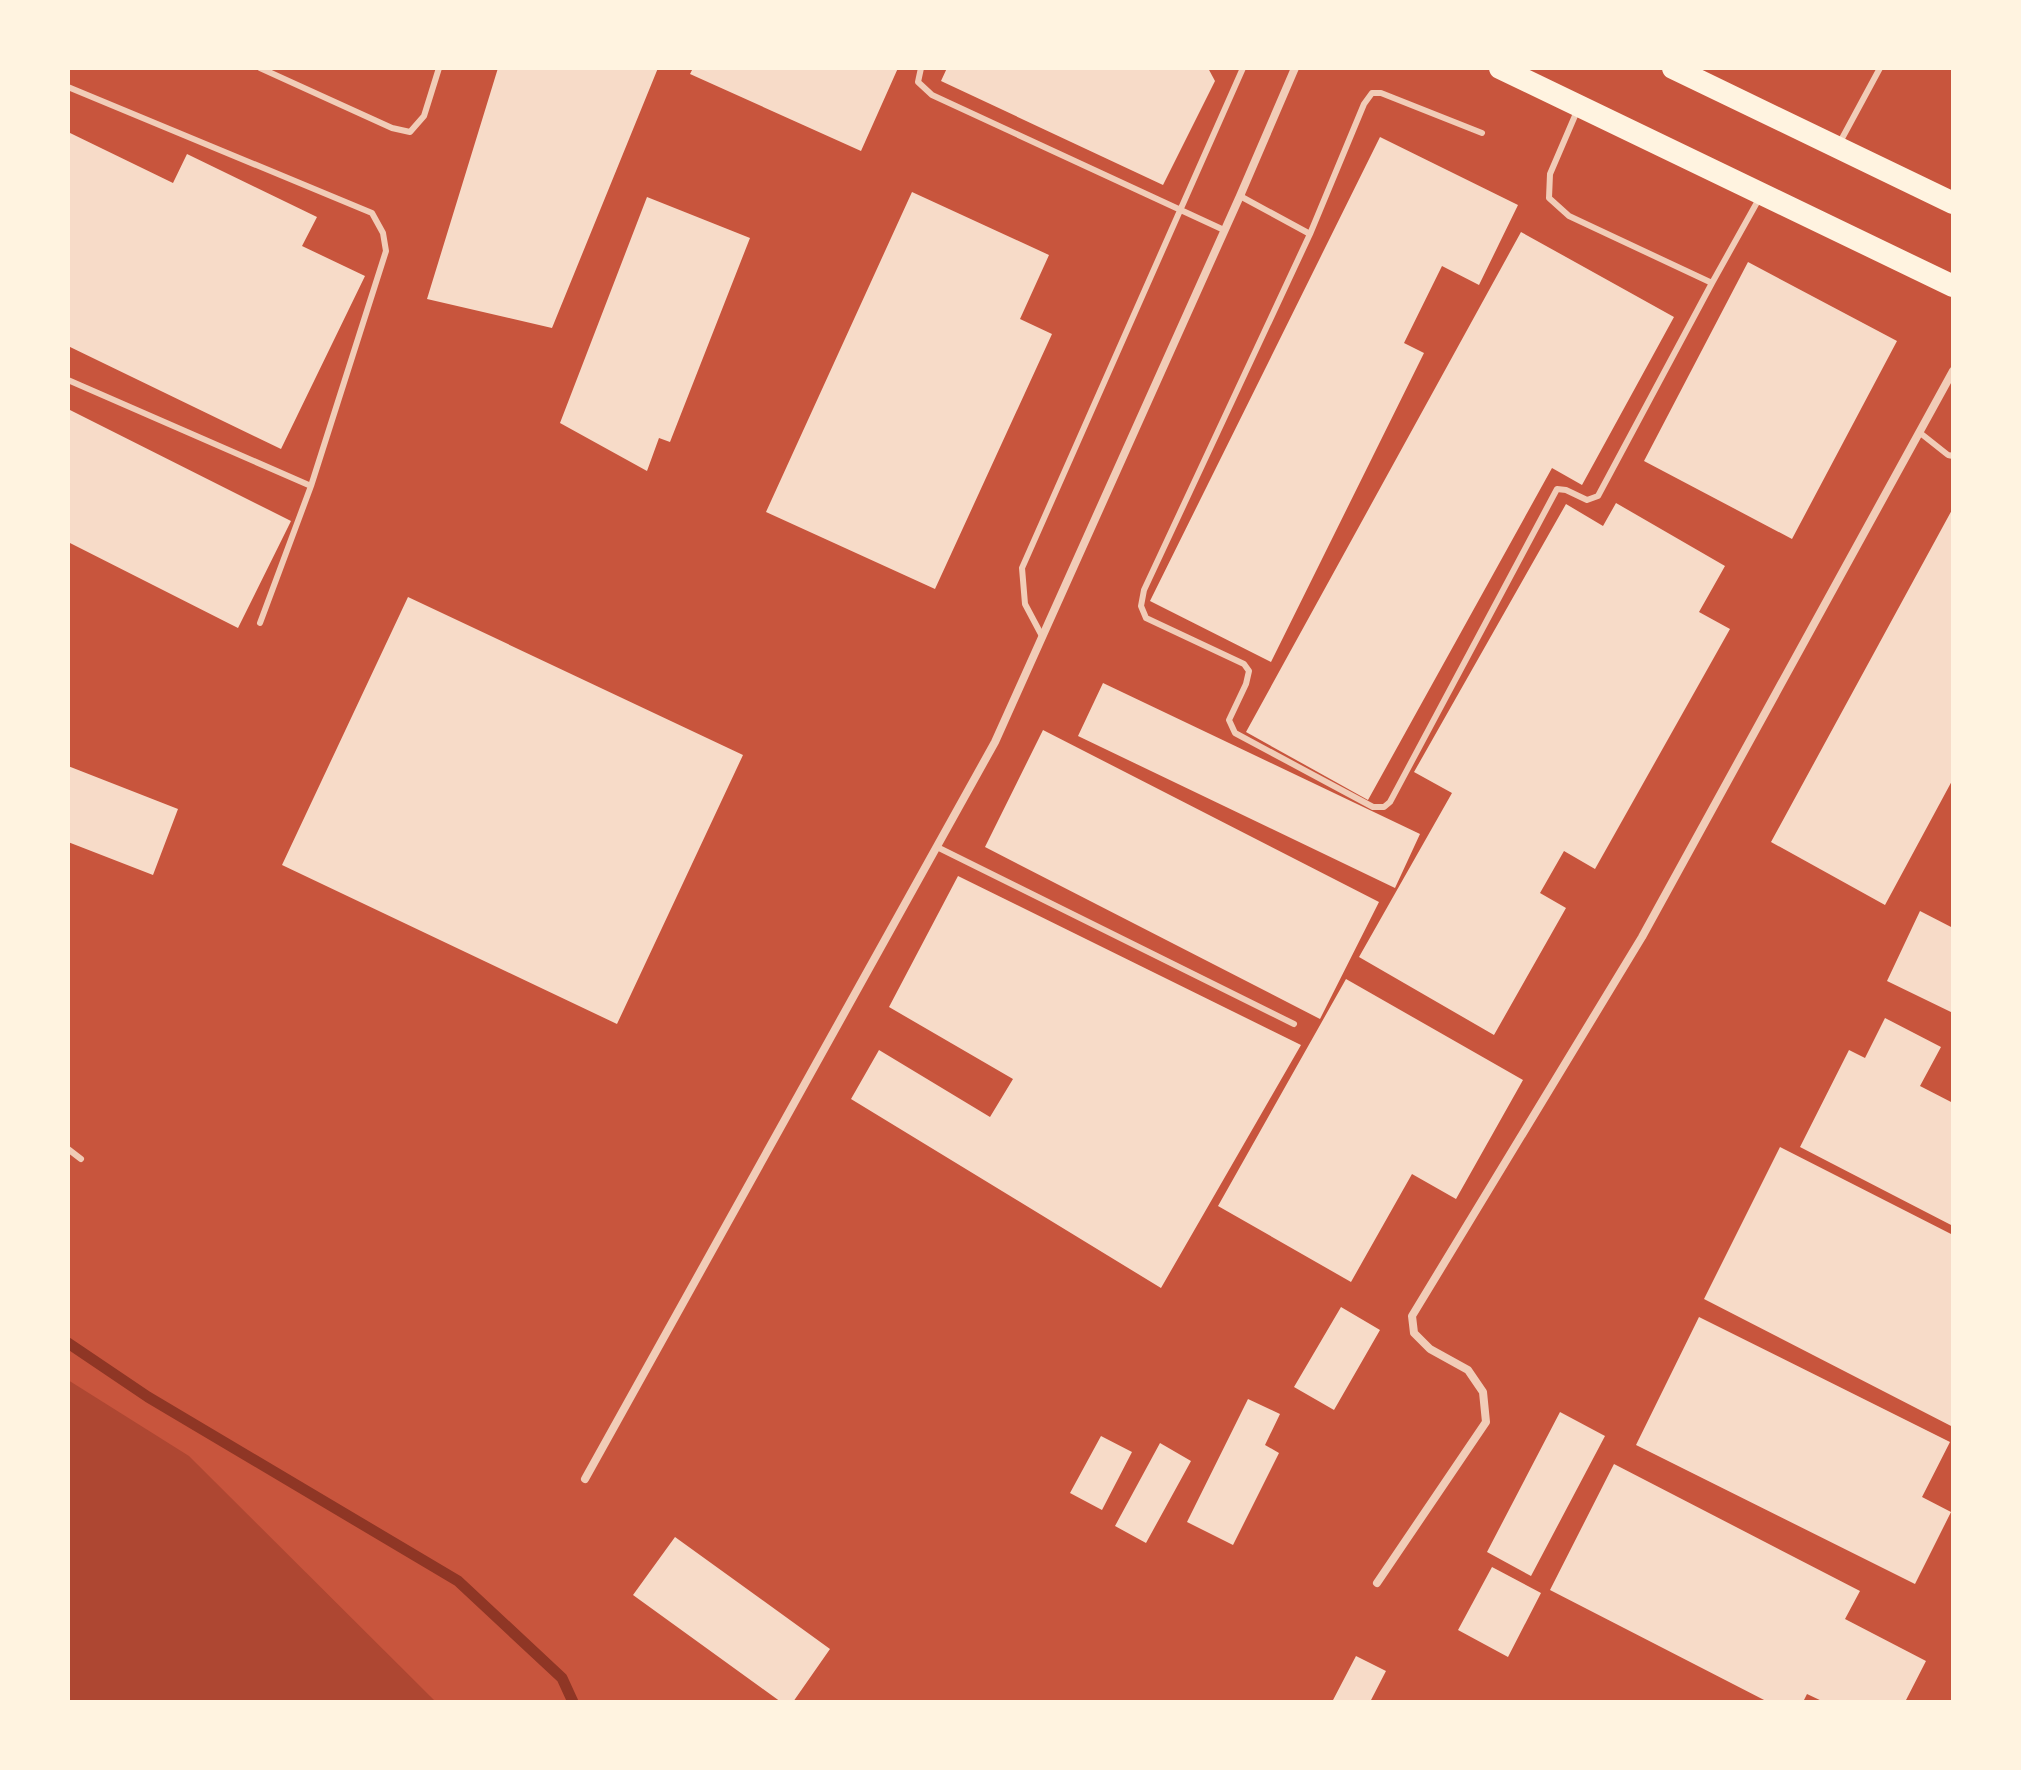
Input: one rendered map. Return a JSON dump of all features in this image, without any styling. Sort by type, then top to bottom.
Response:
[{"type":"highway","points":[[1500,68],[1953,286]]},
{"type":"highway","points":[[1677,69],[1953,203]]},
{"type":"street","points":[[585,1479],[995,742],[1295,68]]},
{"type":"street","points":[[1377,1583],[1486,1422],[1483,1392],[1468,1370],[1430,1349],[1414,1333],[1412,1316],[1642,937],[1953,371]]},
{"type":"lane","points":[[260,68],[392,128],[410,132],[424,116],[439,68]]},
{"type":"lane","points":[[921,68],[918,82],[932,95],[1224,230]]},
{"type":"lane","points":[[1042,636],[1025,604],[1022,568],[1243,68]]},
{"type":"lane","points":[[1837,147],[1880,68]]},
{"type":"lane","points":[[68,87],[372,213],[383,233],[386,251],[311,486],[260,623]]},
{"type":"lane","points":[[1482,133],[1381,93],[1372,93],[1364,104],[1310,234],[1144,590],[1141,606],[1146,618],[1244,664],[1249,671],[1246,684],[1229,720],[1235,733],[1373,807],[1384,807],[1390,802],[1557,489],[1587,500],[1598,496],[1762,194]]},
{"type":"lane","points":[[1579,107],[1550,174],[1549,198],[1569,216],[1712,283]]},
{"type":"lane","points":[[1240,196],[1310,234]]},
{"type":"lane","points":[[68,380],[311,486]]},
{"type":"lane","points":[[1919,432],[1953,456]]},
{"type":"lane","points":[[937,847],[1294,1024]]},
{"type":"lane","points":[[68,1149],[81,1159]]},
{"type":"shaded area","points":[[68,1380],[189,1456],[436,1702],[68,1702]]},
{"type":"building","points":[[498,68],[658,68],[552,328],[427,299]]},
{"type":"building","points":[[693,68],[898,68],[861,151],[690,74]]},
{"type":"building","points":[[947,68],[1208,68],[1215,81],[1163,185],[941,81]]},
{"type":"building","points":[[68,132],[173,183],[187,154],[317,217],[302,246],[365,276],[281,449],[68,346]]},
{"type":"building","points":[[1380,137],[1518,205],[1479,285],[1442,266],[1404,343],[1424,353],[1271,662],[1150,601]]},
{"type":"building","points":[[912,192],[1049,255],[1020,319],[1052,334],[935,589],[766,512]]},
{"type":"building","points":[[647,197],[750,238],[670,442],[659,438],[647,471],[560,423]]},
{"type":"building","points":[[1521,232],[1674,317],[1582,485],[1552,468],[1368,800],[1246,732]]},
{"type":"building","points":[[1748,262],[1897,341],[1792,539],[1644,461]]},
{"type":"building","points":[[68,409],[291,521],[238,628],[68,542]]},
{"type":"building","points":[[1616,503],[1725,566],[1699,612],[1730,629],[1595,869],[1564,851],[1540,893],[1566,908],[1494,1035],[1359,957],[1452,793],[1414,772],[1566,504],[1603,526]]},
{"type":"building","points":[[1953,508],[1953,779],[1885,905],[1771,842]]},
{"type":"building","points":[[408,597],[743,755],[617,1024],[282,865]]},
{"type":"building","points":[[1103,683],[1420,834],[1395,888],[1078,736]]},
{"type":"building","points":[[1043,730],[1379,902],[1320,1019],[985,847]]},
{"type":"building","points":[[68,766],[178,809],[153,875],[68,842]]},
{"type":"building","points":[[958,876],[1301,1045],[1161,1288],[851,1099],[879,1050],[990,1117],[1013,1079],[889,1007]]},
{"type":"building","points":[[1920,911],[1953,928],[1953,1013],[1887,981]]},
{"type":"building","points":[[1346,979],[1523,1080],[1456,1199],[1412,1174],[1351,1282],[1218,1206]]},
{"type":"building","points":[[1885,1018],[1941,1047],[1920,1086],[1953,1103],[1953,1226],[1800,1147],[1849,1050],[1865,1058]]},
{"type":"building","points":[[1780,1147],[1953,1235],[1953,1427],[1704,1299]]},
{"type":"building","points":[[1341,1307],[1380,1330],[1334,1410],[1294,1387]]},
{"type":"building","points":[[1699,1317],[1950,1442],[1922,1497],[1951,1512],[1915,1584],[1636,1445]]},
{"type":"building","points":[[1248,1399],[1280,1414],[1265,1445],[1279,1453],[1233,1545],[1187,1522]]},
{"type":"building","points":[[1560,1412],[1605,1436],[1531,1576],[1487,1552]]},
{"type":"building","points":[[1101,1436],[1132,1452],[1102,1510],[1070,1493]]},
{"type":"building","points":[[1160,1443],[1191,1461],[1146,1543],[1115,1526]]},
{"type":"building","points":[[1614,1464],[1860,1591],[1845,1619],[1926,1661],[1905,1702],[1824,1702],[1807,1694],[1803,1702],[1768,1702],[1550,1590]]},
{"type":"building","points":[[675,1537],[830,1649],[793,1702],[781,1702],[633,1595]]},
{"type":"building","points":[[1492,1567],[1541,1593],[1508,1657],[1458,1630]]},
{"type":"building","points":[[1356,1656],[1386,1671],[1370,1702],[1332,1702]]},
{"type":"waterway","points":[[68,1343],[148,1397],[458,1581],[562,1678],[573,1702]]}]
